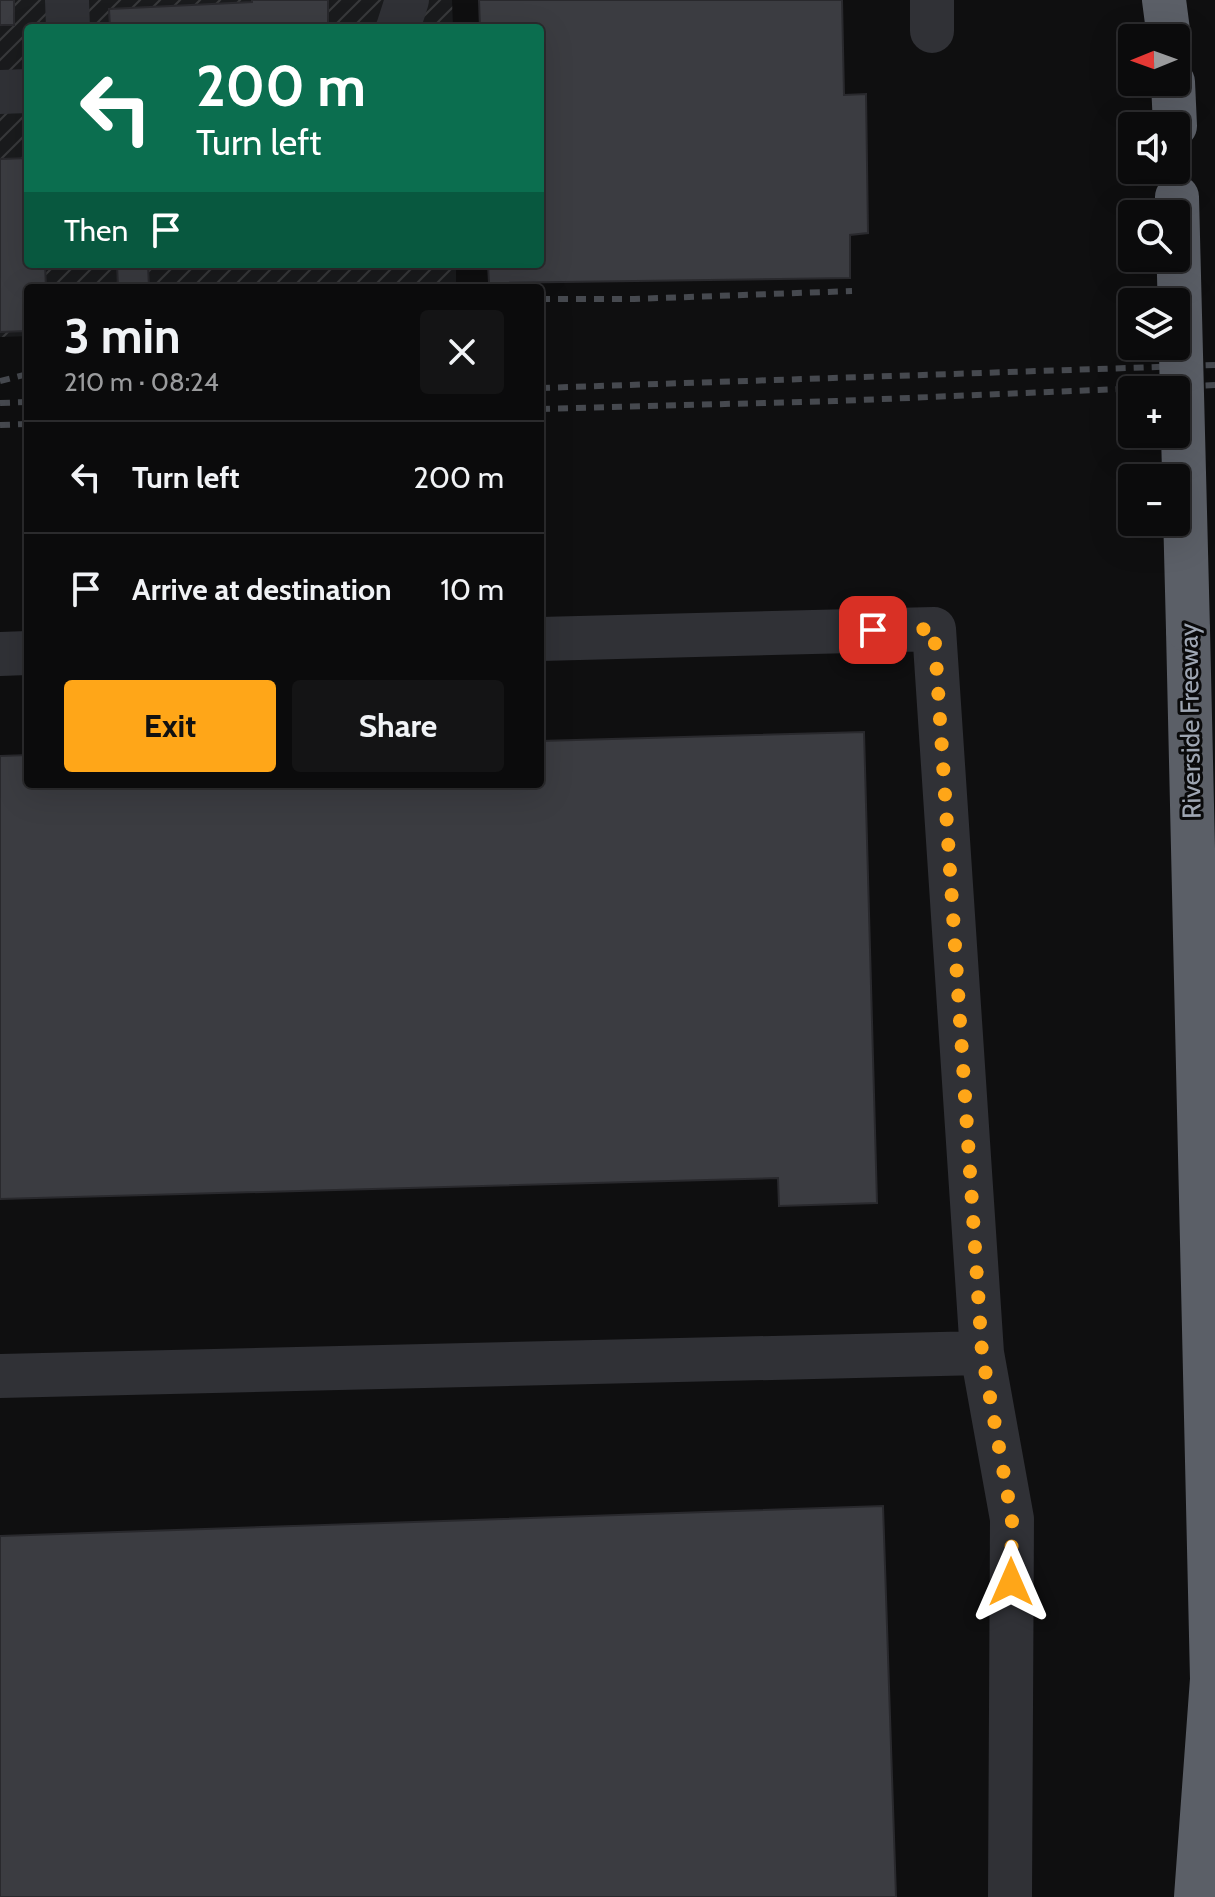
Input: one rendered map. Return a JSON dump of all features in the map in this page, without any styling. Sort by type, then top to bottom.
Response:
[{"type":"highway","points":[[1164,0],[1168,24]]},
{"type":"highway","points":[[1171,0],[1171,24]]},
{"type":"highway","name":"Riverside Freeway","points":[[1176,184],[1212,1679],[1196,1897]]},
{"type":"street","points":[[67,0],[68,24]]},
{"type":"street","points":[[399,24],[407,0]]},
{"type":"street","points":[[0,92],[24,91]]},
{"type":"street","points":[[544,639],[934,629],[982,1353],[1012,1519],[1010,1897]]},
{"type":"street","points":[[0,654],[24,653]]},
{"type":"street","points":[[0,1376],[982,1353]]},
{"type":"shaded area","points":[[0,0],[452,0],[453,24],[24,24],[24,268],[456,268],[456,284],[24,284],[24,336],[0,337]]},
{"type":"building","points":[[0,0],[14,0],[14,25],[0,25]]},
{"type":"building","points":[[328,0],[328,24],[110,24],[109,9]]},
{"type":"building","points":[[479,0],[842,0],[844,95],[866,94],[868,233],[850,235],[850,278],[489,283],[488,268],[544,268],[544,24],[480,24]]},
{"type":"building","points":[[24,158],[24,268],[45,268],[46,284],[24,284],[24,331],[0,332],[0,159]]},
{"type":"building","points":[[117,268],[148,268],[149,284],[118,284]]},
{"type":"building","points":[[864,732],[877,1203],[779,1206],[778,1178],[0,1199],[0,756],[24,755],[24,788],[544,788],[544,741]]},
{"type":"building","points":[[883,1506],[896,1897],[0,1897],[0,1536]]},
{"type":"railway","points":[[544,299],[852,291]]},
{"type":"railway","points":[[544,388],[1215,365]]},
{"type":"railway","points":[[0,381],[24,375]]},
{"type":"railway","points":[[544,409],[836,401],[1215,385]]},
{"type":"railway","points":[[0,403],[24,402]]},
{"type":"railway","points":[[0,425],[24,424]]},
{"type":"route","points":[[873,630],[934,629],[982,1353],[1012,1519],[1011,1582]]}]
